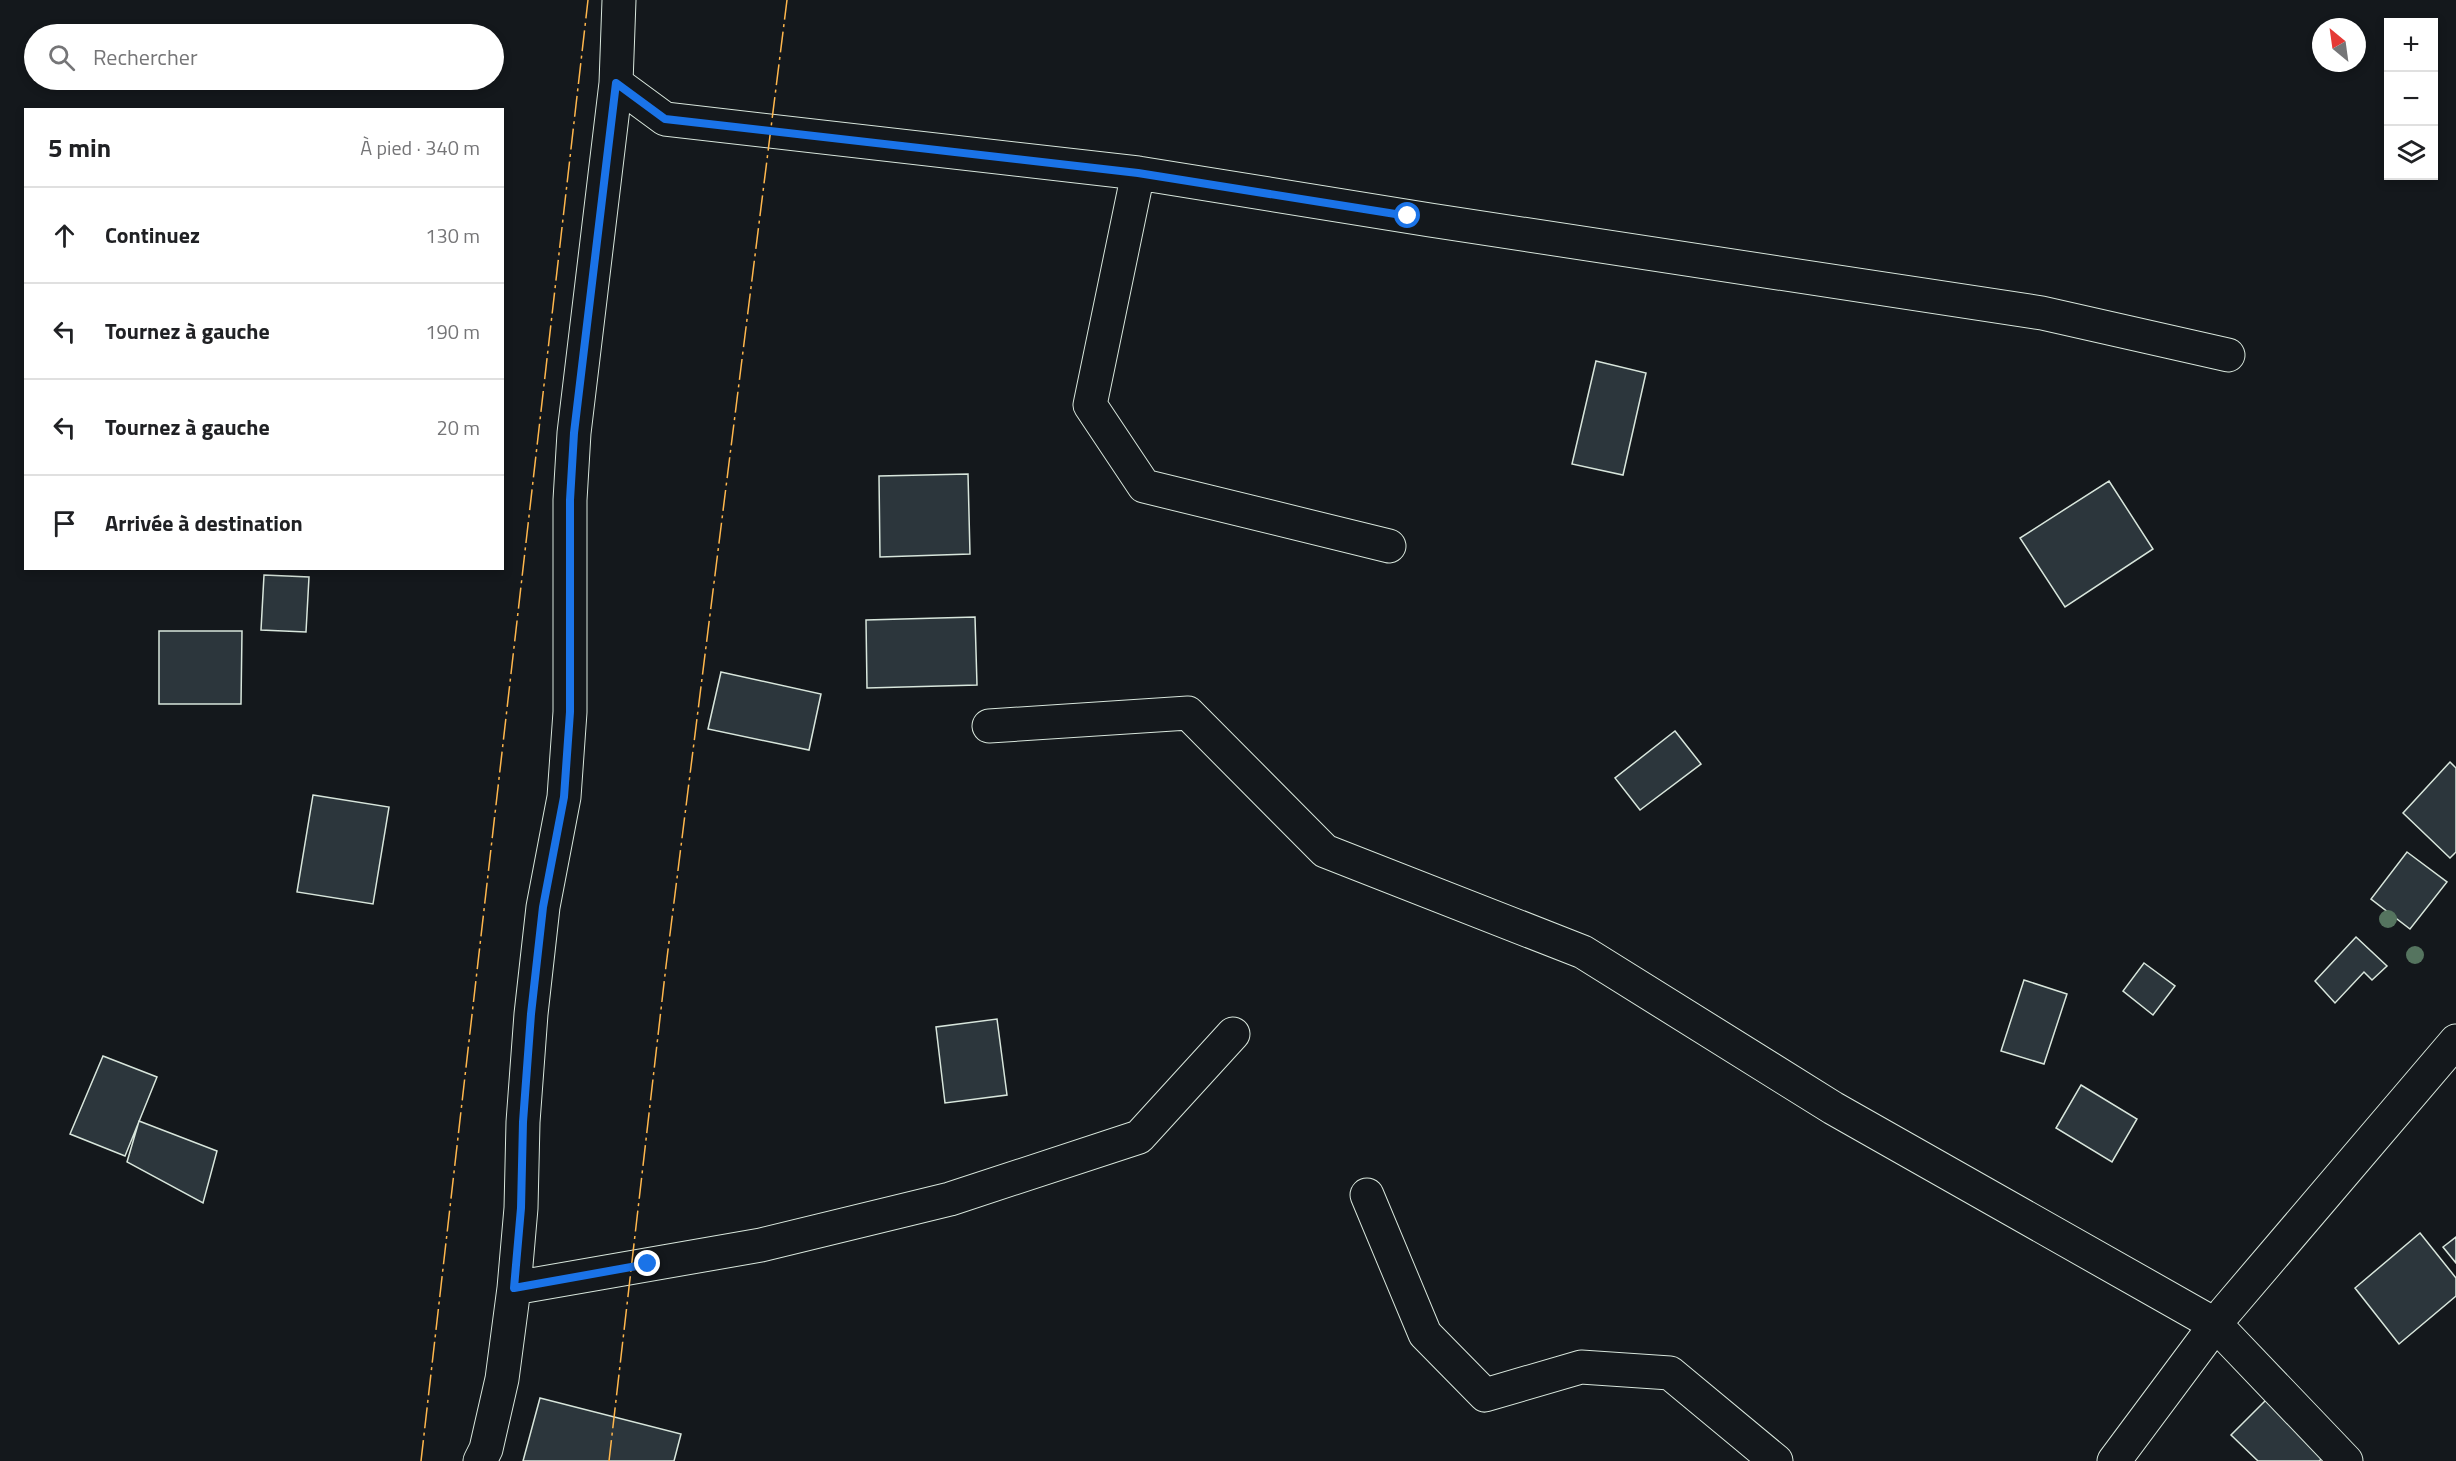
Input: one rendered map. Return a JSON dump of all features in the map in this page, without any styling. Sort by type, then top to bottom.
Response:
[{"type":"street","points":[[480,1461],[486,1449],[502,1378],[514,1288],[521,1208],[523,1122],[531,1014],[543,907],[564,797],[569,723],[570,500],[574,433],[616,83],[619,0]]},
{"type":"street","points":[[616,83],[665,119],[1138,173],[2042,313],[2228,355]]},
{"type":"street","points":[[1138,173],[1090,405],[1144,486],[1389,546]]},
{"type":"street","points":[[988,726],[1188,713],[1325,851],[1583,952],[1833,1108],[2216,1325],[2346,1461]]},
{"type":"street","points":[[514,1288],[761,1245],[950,1200],[1140,1137],[1233,1034]]},
{"type":"street","points":[[2114,1461],[2216,1325],[2456,1041]]},
{"type":"street","points":[[1367,1195],[1425,1334],[1485,1395],[1581,1367],[1670,1373],[1776,1461]]},
{"type":"building","points":[[1596,361],[1646,373],[1623,475],[1572,464]]},
{"type":"building","points":[[968,474],[970,554],[880,557],[879,476]]},
{"type":"building","points":[[2109,481],[2153,549],[2065,607],[2020,538]]},
{"type":"building","points":[[264,575],[309,577],[306,632],[261,630]]},
{"type":"building","points":[[975,617],[977,685],[867,688],[866,620]]},
{"type":"building","points":[[159,631],[242,631],[241,704],[159,704]]},
{"type":"building","points":[[721,672],[821,694],[809,750],[708,729]]},
{"type":"building","points":[[1675,731],[1701,764],[1640,810],[1615,778]]},
{"type":"building","points":[[2450,762],[2456,768],[2456,852],[2450,858],[2403,813]]},
{"type":"building","points":[[313,795],[389,807],[373,904],[297,892]]},
{"type":"building","points":[[2407,852],[2447,882],[2410,929],[2371,899]]},
{"type":"building","points":[[2356,937],[2387,966],[2372,980],[2364,972],[2335,1003],[2315,981]]},
{"type":"building","points":[[2144,963],[2175,986],[2153,1015],[2123,991]]},
{"type":"building","points":[[2024,980],[2067,994],[2044,1064],[2001,1051]]},
{"type":"building","points":[[997,1019],[1007,1095],[945,1103],[936,1027]]},
{"type":"building","points":[[103,1056],[157,1077],[125,1156],[70,1134]]},
{"type":"building","points":[[2081,1085],[2137,1119],[2112,1162],[2056,1128]]},
{"type":"building","points":[[139,1121],[217,1151],[203,1203],[127,1162]]},
{"type":"building","points":[[2420,1233],[2456,1278],[2456,1296],[2399,1344],[2355,1288]]},
{"type":"building","points":[[2456,1237],[2456,1263],[2443,1247]]},
{"type":"building","points":[[540,1398],[681,1434],[674,1461],[523,1461]]},
{"type":"building","points":[[2266,1400],[2324,1457],[2319,1461],[2258,1461],[2231,1435]]},
{"type":"power","points":[[421,1461],[588,0]]},
{"type":"power","points":[[609,1461],[666,966],[787,0]]},
{"type":"route","points":[[648,1264],[514,1288],[521,1208],[523,1122],[531,1014],[543,907],[564,797],[570,712],[570,500],[574,433],[616,83],[665,119],[1138,173],[1408,216]]}]
